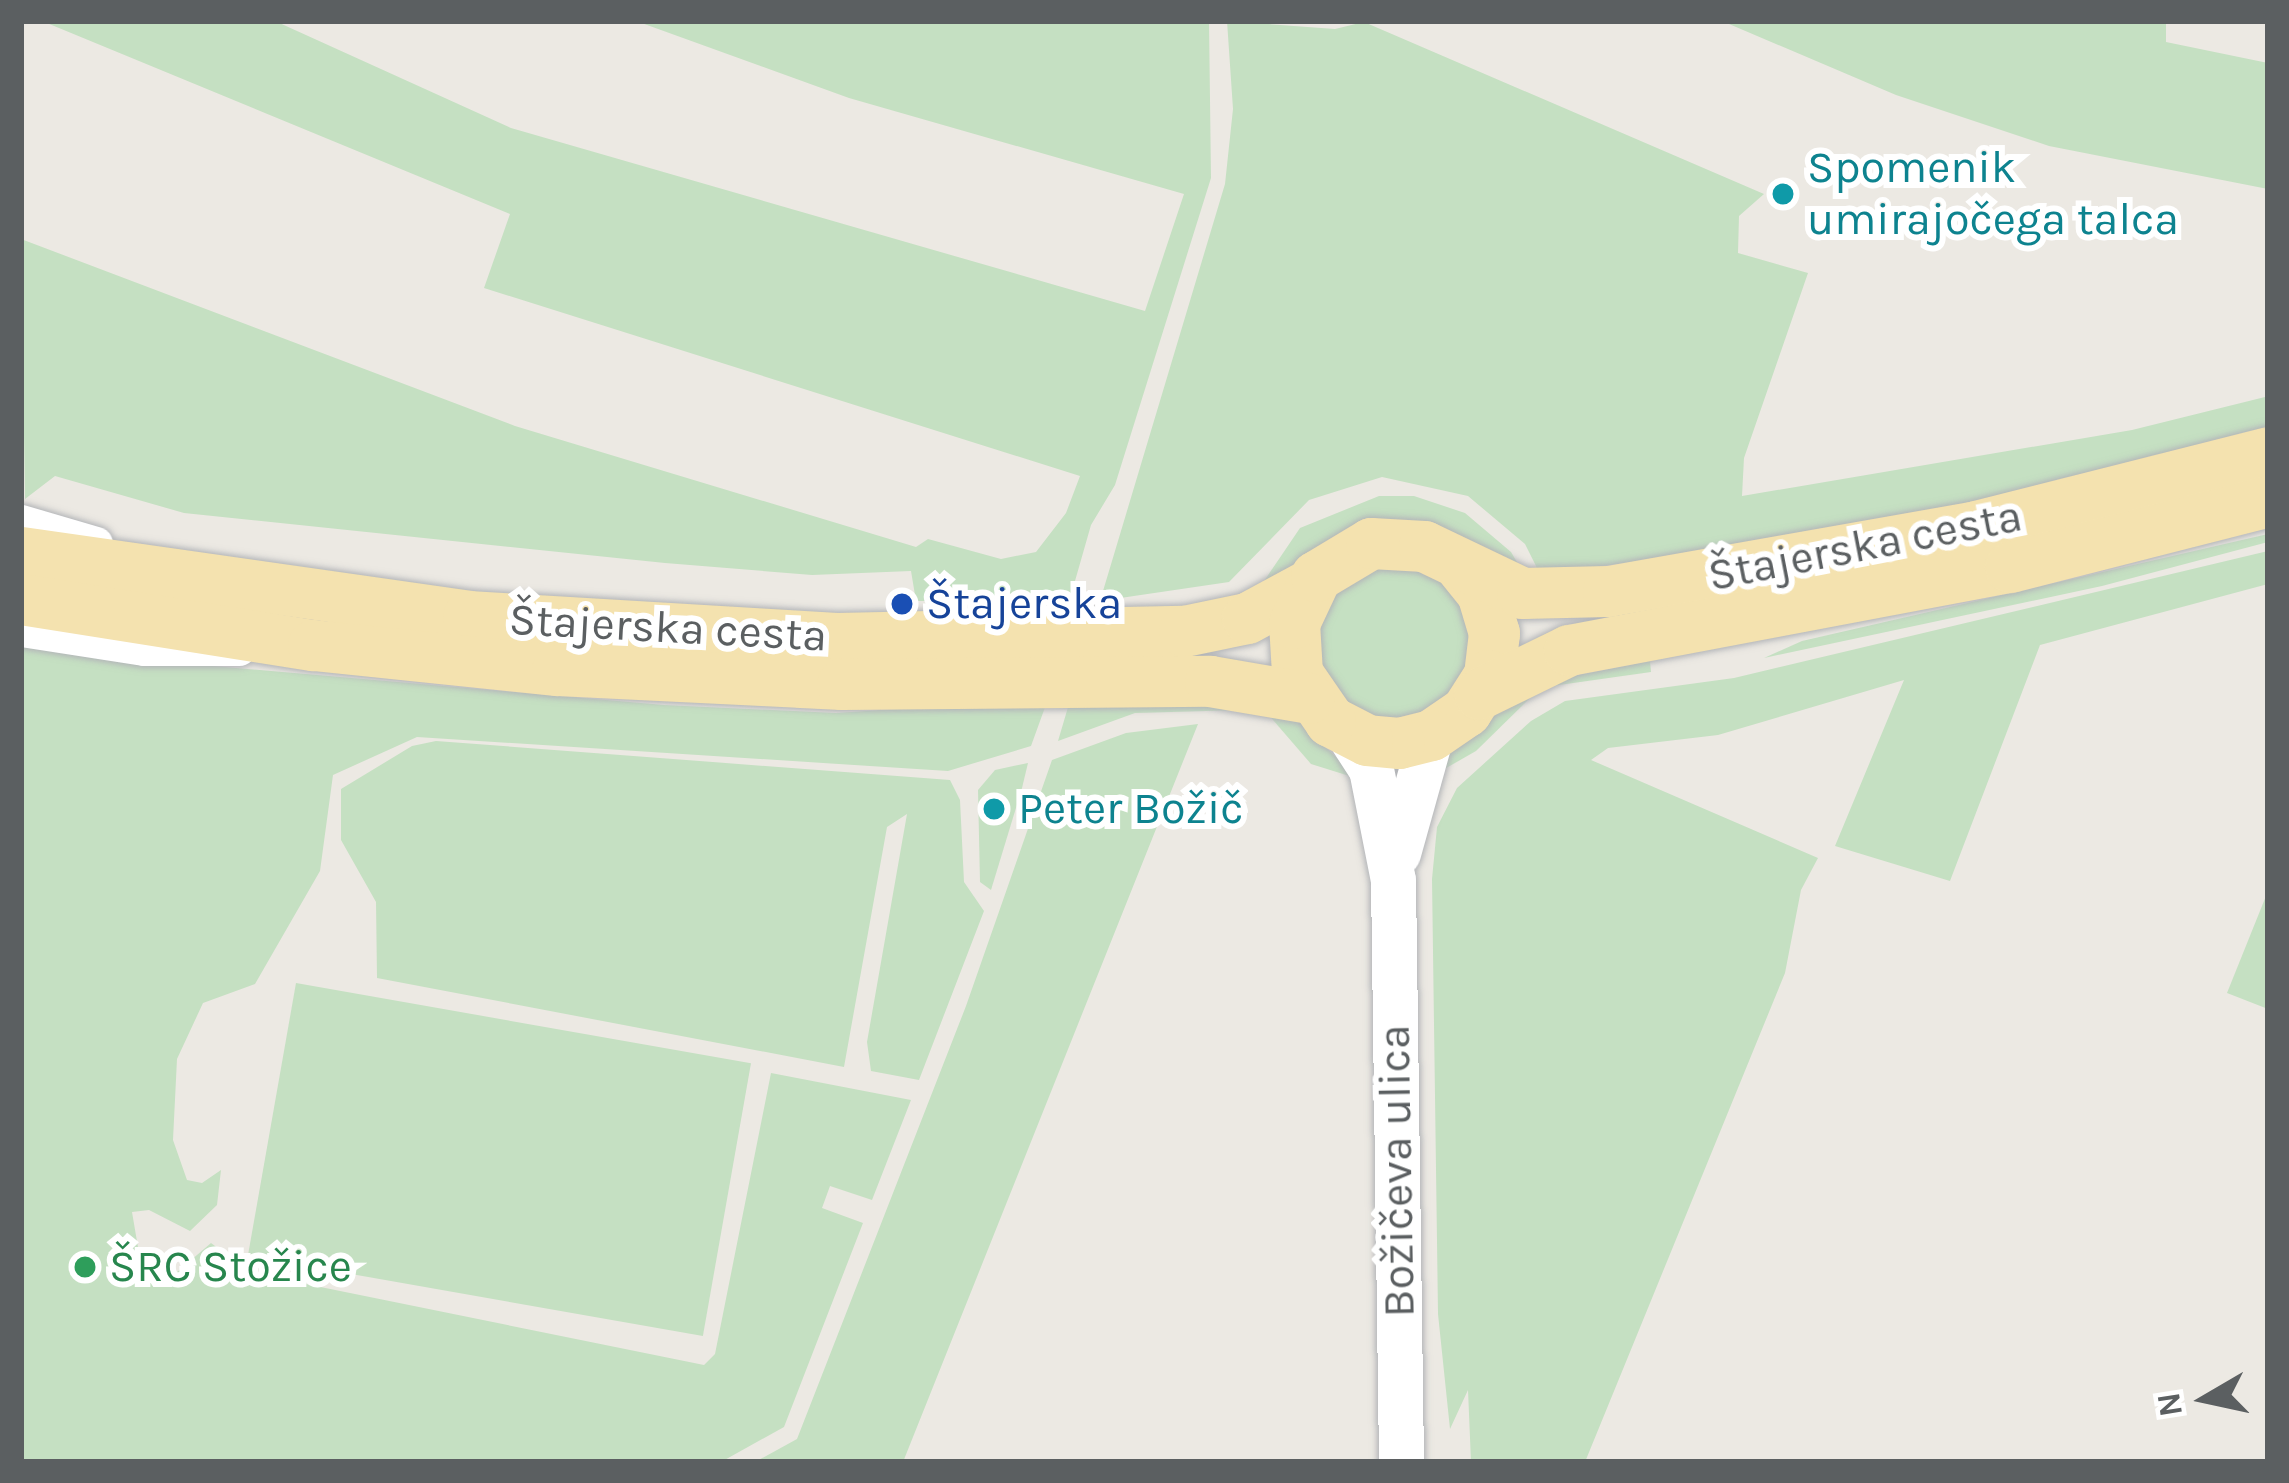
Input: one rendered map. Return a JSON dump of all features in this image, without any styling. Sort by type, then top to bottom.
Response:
[{"type":"main road","name":"Štajerska cesta","points":[[21,552],[165,577],[549,623],[918,639],[1184,631],[1246,618],[1310,584],[1341,555],[1381,542],[1424,546],[1461,567],[1537,594],[1661,585],[1976,526],[2268,452]]},
{"type":"main road","name":"Štajerska cesta","points":[[1431,735],[1479,694],[1569,650],[1951,579],[2268,501]]},
{"type":"main road","points":[[1461,567],[1482,593],[1494,633],[1479,694]]},
{"type":"main road","points":[[1310,584],[1292,644],[1309,698],[1347,732],[1388,743],[1431,735]]},
{"type":"main road","name":"Štajerska cesta","points":[[21,598],[313,645],[720,681],[1210,680],[1309,698]]},
{"type":"street","points":[[21,521],[138,552],[165,577]]},
{"type":"street","points":[[21,630],[189,653],[313,645]]},
{"type":"street","name":"Božičeva ulica","points":[[1347,732],[1371,769],[1394,880],[1401,1462]]},
{"type":"street","name":"Božičeva ulica","points":[[1394,880],[1431,735]]},
{"type":"green space","points":[[42,21],[275,21],[511,128],[1145,311],[1184,194],[849,98],[636,21],[1209,21],[1211,178],[1115,485],[1091,525],[1069,602],[916,601],[911,571],[812,575],[184,513],[55,476],[25,499],[21,239],[515,426],[916,547],[928,539],[1001,559],[1036,552],[1066,513],[1080,476],[484,288],[510,214]]},
{"type":"green space","points":[[1227,21],[1335,29],[1364,22],[1764,194],[1739,216],[1738,253],[1808,273],[1744,458],[1742,496],[2132,430],[2265,397],[2266,384],[2268,437],[1903,527],[1540,574],[1525,544],[1468,496],[1382,477],[1309,500],[1229,582],[1100,601],[1225,184],[1233,109]]},
{"type":"green space","points":[[1722,21],[2166,21],[2166,42],[2268,63],[2268,189],[2049,146],[1896,95]]},
{"type":"green space","points":[[1379,496],[1414,496],[1465,513],[1511,552],[1524,574],[1350,528],[1256,593],[1300,528]]},
{"type":"green space","points":[[2268,534],[2268,542],[2102,586],[1764,658],[1802,641]]},
{"type":"green space","points":[[2268,551],[2268,584],[2040,645],[1950,881],[1835,846],[1904,680],[1718,735],[1608,748],[1591,760],[1818,858],[1801,890],[1785,973],[1585,1462],[1471,1462],[1468,1390],[1450,1429],[1438,1314],[1432,879],[1437,827],[1457,788],[1531,721],[1565,701],[1734,678]]},
{"type":"green space","points":[[1393,565],[1422,571],[1447,588],[1464,613],[1470,642],[1464,671],[1447,696],[1422,713],[1393,719],[1364,713],[1339,696],[1322,671],[1316,642],[1322,613],[1339,588],[1364,571]]},
{"type":"green space","points":[[21,642],[110,657],[664,705],[836,713],[1048,699],[1031,746],[948,771],[417,737],[333,775],[320,871],[255,984],[203,1003],[177,1059],[173,1140],[187,1180],[202,1183],[221,1170],[217,1205],[190,1231],[149,1210],[132,1212],[140,1259],[158,1276],[169,1279],[211,1243],[251,1273],[704,1365],[715,1354],[771,1073],[911,1100],[872,1200],[830,1186],[822,1208],[863,1223],[784,1427],[721,1462],[21,1462]]},
{"type":"green space","points":[[1650,661],[1651,672],[1552,686],[1553,680]]},
{"type":"green space","points":[[1127,695],[1242,710],[1135,713],[1058,741],[1071,697]]},
{"type":"green space","points":[[1530,698],[1476,751],[1441,771],[1435,765],[1502,704]]},
{"type":"green space","points":[[1260,705],[1296,719],[1359,779],[1311,764]]},
{"type":"green space","points":[[1198,724],[903,1462],[755,1462],[797,1439],[966,1006],[1052,760],[1126,733]]},
{"type":"green space","points":[[436,741],[950,780],[960,800],[964,882],[984,911],[919,1080],[871,1071],[867,1042],[907,814],[887,827],[844,1067],[377,978],[376,902],[341,840],[341,789],[412,746]]},
{"type":"green space","points":[[1028,763],[991,890],[980,882],[978,790],[995,770]]},
{"type":"green space","points":[[2268,891],[2268,1009],[2227,993]]},
{"type":"green space","points":[[296,983],[751,1063],[703,1336],[248,1256]]},
{"type":"place","name":"Spomenik umirajočega talca","points":[[1783,194]]},
{"type":"place","name":"Štajerska","points":[[902,604]]},
{"type":"place","name":"Peter Božič","points":[[994,809]]},
{"type":"place","name":"ŠRC Stožice","points":[[85,1267]]}]
